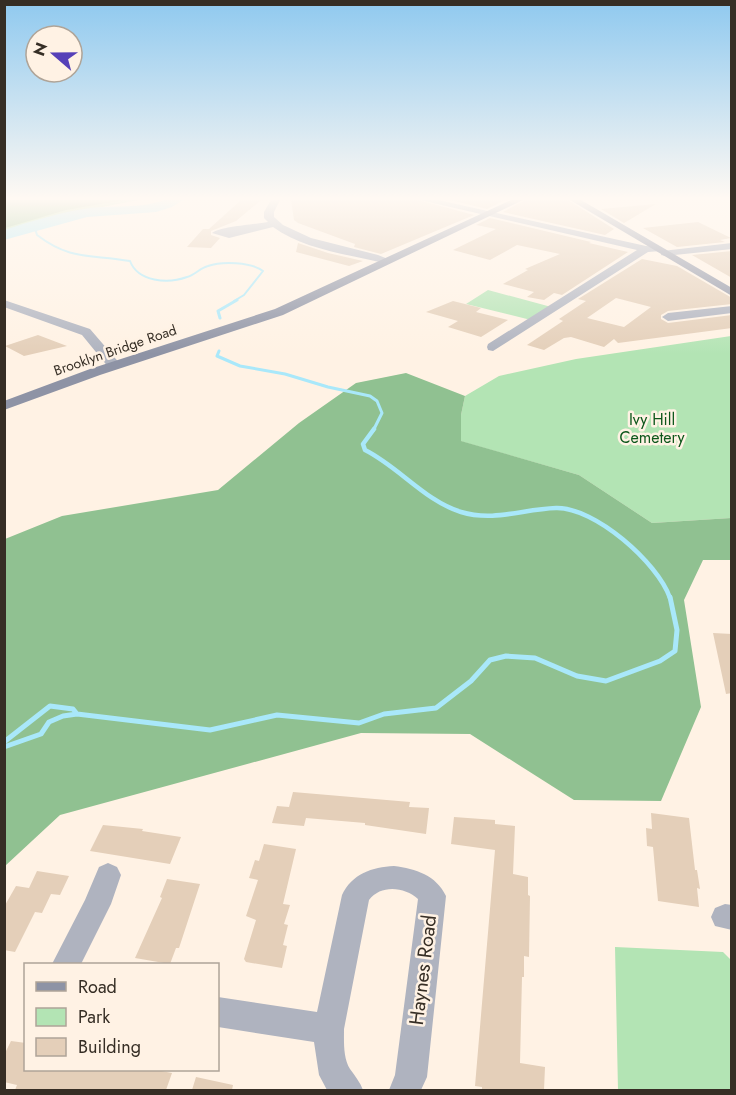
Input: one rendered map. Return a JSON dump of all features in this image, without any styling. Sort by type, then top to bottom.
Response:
[{"type":"street","points":[[352,251],[388,261]]},
{"type":"street","name":"Brooklyn Bridge Road","points":[[4,406],[114,365],[279,312],[409,251]]},
{"type":"street","points":[[493,346],[654,251]]},
{"type":"street","points":[[658,251],[732,293]]},
{"type":"street","points":[[4,303],[86,332],[114,365]]},
{"type":"street","points":[[668,317],[732,309]]},
{"type":"street","points":[[67,963],[97,904],[108,875]]},
{"type":"street","name":"Haynes Road","points":[[347,1090],[336,1074],[329,1050],[329,1029],[356,895],[361,885],[375,879],[386,878],[406,879],[426,886],[432,896],[411,1077],[405,1090]]},
{"type":"street","points":[[219,1012],[329,1029]]},
{"type":"green space","points":[[488,290],[555,308],[535,321],[466,304]]},
{"type":"green space","name":"Ivy Hill Cemetery","points":[[731,336],[731,518],[652,523],[579,475],[460,441],[461,415],[465,396],[499,376],[576,359]]},
{"type":"green space","points":[[406,373],[465,396],[461,415],[461,441],[579,475],[652,523],[731,518],[731,560],[703,560],[684,600],[701,707],[661,801],[574,800],[470,734],[361,733],[60,815],[5,866],[5,539],[62,516],[218,490],[299,423],[356,383]]},
{"type":"green space","points":[[615,947],[723,952],[731,960],[731,1090],[618,1090]]},
{"type":"building","points":[[322,251],[363,261],[349,266],[296,252]]},
{"type":"building","points":[[370,251],[388,251],[381,254]]},
{"type":"building","points":[[457,251],[506,251],[490,260]]},
{"type":"building","points":[[546,251],[628,252],[562,295],[554,293],[544,300],[527,297],[534,292],[503,284],[528,270],[525,269],[560,254]]},
{"type":"building","points":[[732,251],[732,278],[692,255]]},
{"type":"building","points":[[642,259],[677,266],[732,298],[732,304],[668,311],[661,315],[661,319],[668,323],[732,315],[732,328],[618,343],[614,339],[604,347],[571,337],[564,338],[544,350],[527,345],[563,321],[559,319],[586,301],[578,299]],"holes":[[[616,298],[651,307],[624,327],[587,318]]]},
{"type":"building","points":[[453,301],[481,308],[476,312],[508,320],[481,337],[448,327],[458,321],[426,312]]},
{"type":"building","points":[[38,335],[67,346],[24,356],[5,346]]},
{"type":"building","points":[[713,633],[732,634],[732,693],[726,694]]},
{"type":"building","points":[[293,792],[410,802],[409,807],[429,808],[426,834],[365,825],[365,823],[306,818],[304,826],[272,823],[277,806],[289,807]]},
{"type":"building","points":[[651,813],[689,818],[695,870],[697,870],[700,889],[697,888],[699,907],[658,901],[653,847],[647,846],[646,828],[652,829]]},
{"type":"building","points":[[454,817],[495,820],[495,824],[515,826],[513,874],[528,877],[528,895],[530,896],[529,957],[524,956],[524,977],[522,977],[520,1063],[545,1067],[544,1090],[482,1090],[482,1087],[475,1086],[495,850],[451,844]]},
{"type":"building","points":[[103,825],[143,829],[142,831],[181,837],[170,864],[90,851]]},
{"type":"building","points":[[264,844],[296,849],[283,904],[290,905],[284,924],[288,925],[283,945],[287,946],[282,968],[246,962],[244,959],[256,920],[246,916],[258,880],[249,878],[255,860],[259,861]]},
{"type":"building","points":[[37,871],[69,876],[60,895],[51,894],[42,913],[35,912],[15,952],[4,950],[4,907],[16,886],[29,888]]},
{"type":"building","points":[[167,879],[200,884],[179,948],[176,948],[170,963],[135,958],[162,898],[160,897]]},
{"type":"building","points":[[11,1041],[24,1043],[24,1071],[161,1071],[172,1073],[166,1090],[15,1090],[17,1085],[4,1082],[4,1055]]},
{"type":"building","points":[[196,1077],[233,1085],[232,1090],[192,1090]]},
{"type":"waterway","points":[[66,251],[130,261],[140,273],[154,280],[163,281],[190,276],[205,267],[221,263],[244,264],[263,271],[244,295],[234,301]]},
{"type":"waterway","points":[[220,318],[218,311],[237,300]]},
{"type":"waterway","points":[[219,351],[217,356],[240,366],[285,374],[328,387],[370,396],[377,401],[382,413],[374,429]]},
{"type":"waterway","points":[[374,429],[363,444],[365,450],[448,507],[473,515],[485,516],[556,508],[572,510],[606,527],[639,554],[653,569],[670,598]]},
{"type":"waterway","points":[[77,714],[210,730],[277,715],[359,723],[384,714],[436,708],[471,681],[490,660],[506,656],[535,658],[577,676],[606,681],[660,661],[675,651],[677,630],[670,597]]},
{"type":"waterway","points":[[4,742],[50,706],[73,709],[77,714]]},
{"type":"waterway","points":[[4,747],[41,734],[49,722],[63,716],[77,714]]}]
